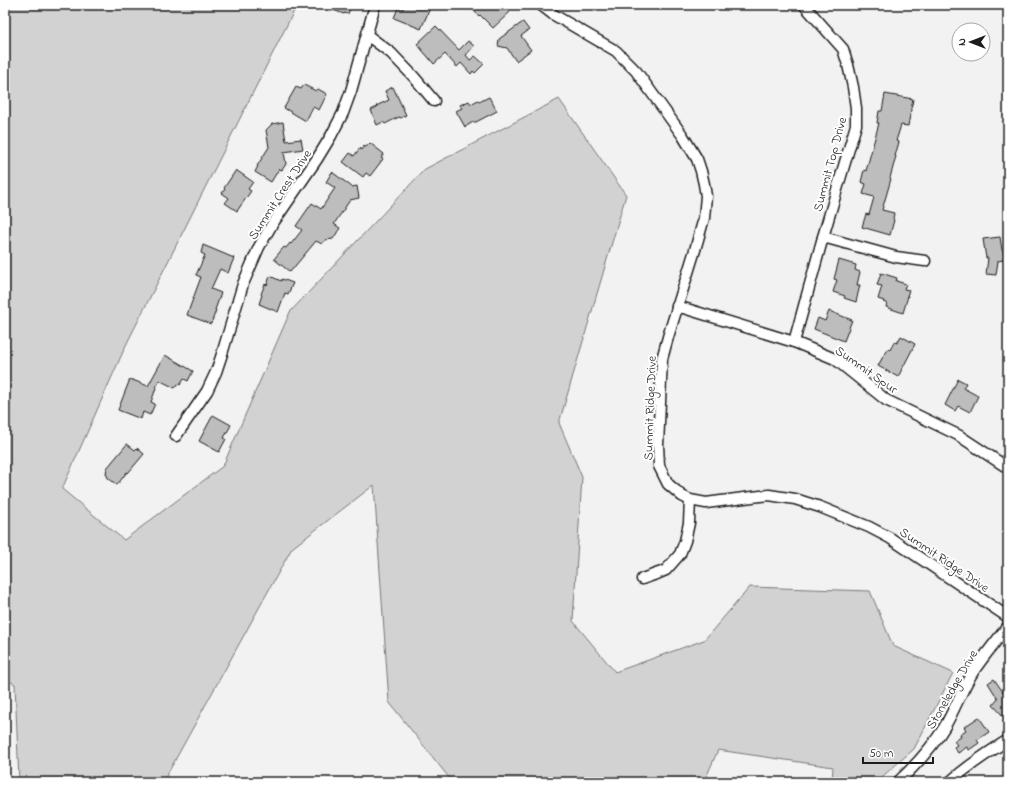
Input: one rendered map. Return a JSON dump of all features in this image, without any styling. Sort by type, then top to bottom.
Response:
[{"type":"street","name":"Summit Crest Drive","points":[[176,436],[207,390],[216,372],[237,301],[259,247],[271,226],[331,136],[343,113],[351,91],[375,5]]},
{"type":"street","name":"Summit Ridge Drive","points":[[541,5],[554,16],[616,51],[636,70],[697,159],[701,171],[706,196],[701,229],[662,359],[658,445],[659,466],[668,484],[682,496],[690,500],[706,503],[769,496],[795,499],[820,507],[869,527],[890,538],[1008,617]]},
{"type":"street","name":"Summit Top Drive","points":[[794,342],[822,237],[856,125],[856,108],[853,87],[843,49],[804,5]]},
{"type":"street","points":[[367,35],[391,53],[434,101]]},
{"type":"street","points":[[822,237],[896,257],[925,261]]},
{"type":"street","name":"Summit Spur","points":[[677,306],[794,342],[835,359],[886,400],[958,435],[1008,468]]},
{"type":"street","points":[[642,579],[666,570],[680,554],[686,541],[689,523],[690,500]]},
{"type":"street","name":"Stoneledge Drive","points":[[898,782],[933,745],[956,706],[964,687],[973,672],[1008,626]]},
{"type":"street","points":[[950,782],[956,776],[1008,740]]},
{"type":"shaded area","points":[[5,5],[297,5],[126,345],[62,489],[124,540],[223,466],[290,312],[425,169],[559,99],[626,195],[559,423],[582,477],[573,621],[615,672],[704,640],[750,587],[870,591],[893,646],[953,673],[914,749],[876,782],[832,782],[833,767],[718,750],[704,782],[458,782],[450,779],[389,702],[374,485],[292,548],[163,782],[19,782],[15,684],[5,679]]},
{"type":"building","points":[[322,5],[351,5],[348,14],[344,14]]},
{"type":"building","points":[[405,5],[427,5],[426,7],[430,8],[421,29],[394,18],[398,8],[403,9]]},
{"type":"building","points":[[468,5],[494,5],[500,11],[504,7],[510,12],[493,28]]},
{"type":"building","points":[[523,22],[529,30],[521,36],[531,50],[516,61],[507,48],[498,46],[499,39]]},
{"type":"building","points":[[436,26],[459,50],[468,41],[474,46],[466,55],[470,60],[475,56],[484,64],[475,73],[473,71],[471,74],[461,63],[457,67],[445,54],[434,64],[417,44]]},
{"type":"building","points":[[304,85],[316,91],[318,89],[327,94],[319,110],[313,107],[306,121],[284,108],[296,87],[301,89]]},
{"type":"building","points":[[393,87],[406,115],[385,124],[383,122],[377,125],[371,110],[389,100],[385,91]]},
{"type":"building","points":[[885,94],[913,99],[908,126],[901,125],[896,141],[899,142],[891,179],[882,210],[894,213],[894,220],[890,235],[862,227],[866,214],[869,215],[874,197],[863,194],[866,184],[861,182],[864,170],[866,171],[879,123],[877,123],[879,111],[882,111]]},
{"type":"building","points":[[489,97],[497,111],[465,127],[456,111],[462,108],[460,105],[469,101],[471,104],[478,100],[479,102]]},
{"type":"building","points":[[283,122],[286,141],[301,139],[303,149],[284,152],[286,164],[282,170],[279,169],[271,182],[255,172],[269,147],[266,130],[272,124]]},
{"type":"building","points":[[370,143],[384,154],[381,158],[383,159],[370,176],[366,173],[363,177],[343,162],[350,153],[354,156],[360,148],[361,150],[364,146],[366,147]]},
{"type":"building","points":[[236,170],[253,182],[248,189],[251,191],[237,211],[225,203],[229,198],[222,193]]},
{"type":"building","points":[[332,172],[352,187],[357,186],[359,198],[350,200],[334,224],[340,228],[333,239],[325,240],[322,244],[316,241],[290,272],[274,259],[284,247],[286,248],[290,243],[291,244],[302,230],[296,226],[312,203],[321,209],[335,188],[326,182]]},
{"type":"building","points":[[1000,237],[1002,250],[1005,257],[1003,260],[998,261],[996,275],[986,274],[988,258],[986,258],[983,239]]},
{"type":"building","points":[[203,245],[234,258],[228,273],[220,269],[211,289],[221,293],[211,324],[187,315],[201,277],[196,275],[205,255],[201,253]]},
{"type":"building","points":[[839,260],[856,265],[855,270],[860,272],[857,285],[860,285],[856,302],[833,292],[837,280],[834,279]]},
{"type":"building","points":[[881,273],[897,278],[896,281],[906,284],[904,289],[909,290],[903,313],[886,307],[887,303],[878,299],[882,286],[877,285]]},
{"type":"building","points":[[270,276],[281,281],[282,279],[293,283],[288,294],[285,293],[278,312],[259,304],[261,294],[265,284],[267,285]]},
{"type":"building","points":[[829,311],[852,320],[844,341],[814,329],[818,318],[825,321]]},
{"type":"building","points":[[901,336],[915,344],[898,377],[878,366],[887,349],[890,350],[894,342],[897,343]]},
{"type":"building","points":[[165,355],[193,371],[188,381],[184,379],[180,385],[178,384],[175,388],[159,380],[151,402],[155,404],[150,415],[143,412],[141,419],[118,410],[130,379],[148,386]]},
{"type":"building","points":[[958,379],[966,383],[963,388],[978,396],[970,412],[958,406],[955,411],[945,405]]},
{"type":"building","points":[[213,415],[231,425],[219,452],[199,441]]},
{"type":"building","points":[[127,444],[135,450],[137,448],[144,454],[117,485],[108,478],[106,473],[107,468]]},
{"type":"building","points":[[994,679],[1003,692],[1008,688],[1008,713],[1004,717],[993,705],[998,699],[988,683]]},
{"type":"building","points":[[979,717],[989,732],[977,740],[979,743],[969,750],[967,747],[958,753],[954,747],[957,745],[954,741],[961,737],[960,734],[966,730],[964,727]]}]
